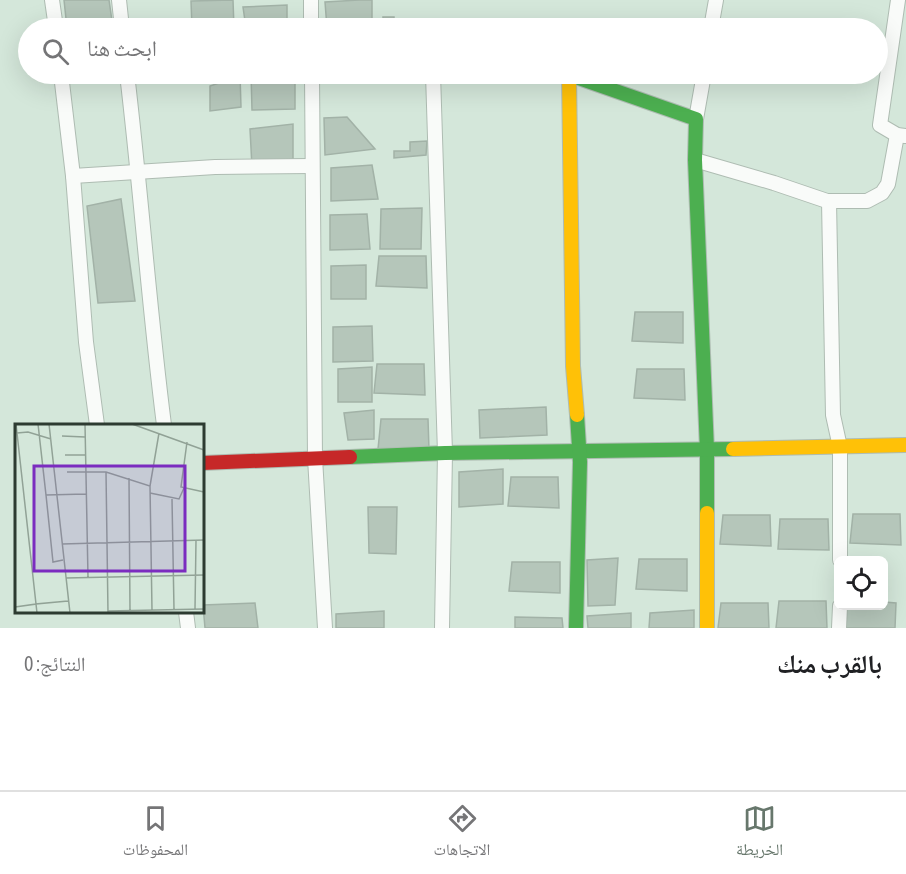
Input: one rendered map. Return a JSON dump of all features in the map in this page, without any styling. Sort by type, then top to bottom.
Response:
[{"type":"street","points":[[52,0],[55,18]]},
{"type":"street","points":[[119,0],[121,18]]},
{"type":"street","points":[[311,0],[311,18]]},
{"type":"street","points":[[713,18],[716,0]]},
{"type":"street","points":[[888,69],[898,0]]},
{"type":"street","points":[[62,84],[73,176],[86,342],[97,424]]},
{"type":"street","points":[[129,84],[164,424]]},
{"type":"street","points":[[312,84],[315,458],[325,628]]},
{"type":"street","points":[[433,84],[445,453],[442,628]]},
{"type":"street","points":[[568,84],[573,366],[580,462],[576,628]]},
{"type":"street","points":[[596,84],[696,119]]},
{"type":"street","points":[[702,84],[696,119],[695,160],[707,450],[707,628]]},
{"type":"street","points":[[695,160],[829,201],[867,201],[882,194],[888,184],[902,135],[880,125],[886,84]]},
{"type":"street","points":[[73,176],[215,167],[312,166]]},
{"type":"street","points":[[829,201],[833,416],[840,447],[840,556]]},
{"type":"street","points":[[204,463],[445,453],[906,445]]},
{"type":"street","points":[[839,628],[840,610]]},
{"type":"street","points":[[186,613],[188,628]]},
{"type":"building","points":[[64,0],[109,0],[112,18],[66,18]]},
{"type":"building","points":[[233,0],[234,18],[192,18],[191,1]]},
{"type":"building","points":[[372,0],[372,18],[326,18],[325,2]]},
{"type":"building","points":[[287,5],[287,18],[245,18],[243,7]]},
{"type":"building","points":[[240,84],[241,107],[210,111],[210,86]]},
{"type":"building","points":[[251,84],[295,84],[295,109],[252,110]]},
{"type":"building","points":[[347,117],[375,149],[325,155],[324,118]]},
{"type":"building","points":[[293,124],[293,166],[252,167],[250,129]]},
{"type":"building","points":[[427,141],[426,155],[394,158],[394,151],[410,151],[410,142]]},
{"type":"building","points":[[372,165],[378,199],[331,201],[331,168]]},
{"type":"building","points":[[121,199],[135,301],[98,303],[87,206]]},
{"type":"building","points":[[422,208],[421,249],[380,249],[381,209]]},
{"type":"building","points":[[367,214],[370,249],[330,250],[330,215]]},
{"type":"building","points":[[379,256],[426,256],[427,288],[376,286]]},
{"type":"building","points":[[366,265],[366,299],[331,299],[331,266]]},
{"type":"building","points":[[635,312],[683,312],[683,343],[632,341]]},
{"type":"building","points":[[372,326],[373,361],[333,362],[333,327]]},
{"type":"building","points":[[377,364],[424,364],[425,395],[374,393]]},
{"type":"building","points":[[372,367],[372,402],[338,402],[338,369]]},
{"type":"building","points":[[637,369],[684,369],[685,400],[634,398]]},
{"type":"building","points":[[546,407],[547,435],[480,438],[479,410]]},
{"type":"building","points":[[374,410],[374,439],[348,440],[344,413]]},
{"type":"building","points":[[381,419],[428,419],[429,450],[378,449]]},
{"type":"building","points":[[503,469],[503,504],[459,507],[459,472]]},
{"type":"building","points":[[511,477],[558,477],[559,508],[508,506]]},
{"type":"building","points":[[368,507],[397,507],[396,554],[369,553]]},
{"type":"building","points":[[853,514],[900,514],[901,545],[850,543]]},
{"type":"building","points":[[723,515],[770,515],[771,546],[720,544]]},
{"type":"building","points":[[780,519],[828,519],[829,550],[778,549]]},
{"type":"building","points":[[618,558],[615,605],[588,606],[587,560]]},
{"type":"building","points":[[639,559],[687,559],[687,591],[636,589]]},
{"type":"building","points":[[512,562],[560,562],[560,593],[509,591]]},
{"type":"building","points":[[779,601],[826,601],[827,628],[776,628]]},
{"type":"building","points":[[888,602],[896,603],[895,628],[846,628],[847,610],[888,610]]},
{"type":"building","points":[[255,603],[258,628],[205,628],[204,605]]},
{"type":"building","points":[[721,603],[768,603],[769,628],[718,628]]},
{"type":"building","points":[[694,610],[694,628],[649,628],[650,613]]},
{"type":"building","points":[[384,611],[384,628],[336,628],[336,614]]},
{"type":"building","points":[[631,613],[631,628],[588,628],[587,616]]},
{"type":"building","points":[[515,617],[562,618],[563,628],[515,628]]},
{"type":"traffic: fast","points":[[596,84],[696,119],[695,160],[707,450],[707,513]]},
{"type":"traffic: fast","points":[[576,628],[580,462],[577,415]]},
{"type":"traffic: fast","points":[[350,457],[445,453],[733,449]]},
{"type":"traffic: slow","points":[[569,84],[573,366],[577,415]]},
{"type":"traffic: slow","points":[[733,449],[906,445]]},
{"type":"traffic: slow","points":[[707,513],[707,628]]},
{"type":"traffic: jam","points":[[204,463],[350,457]]}]
